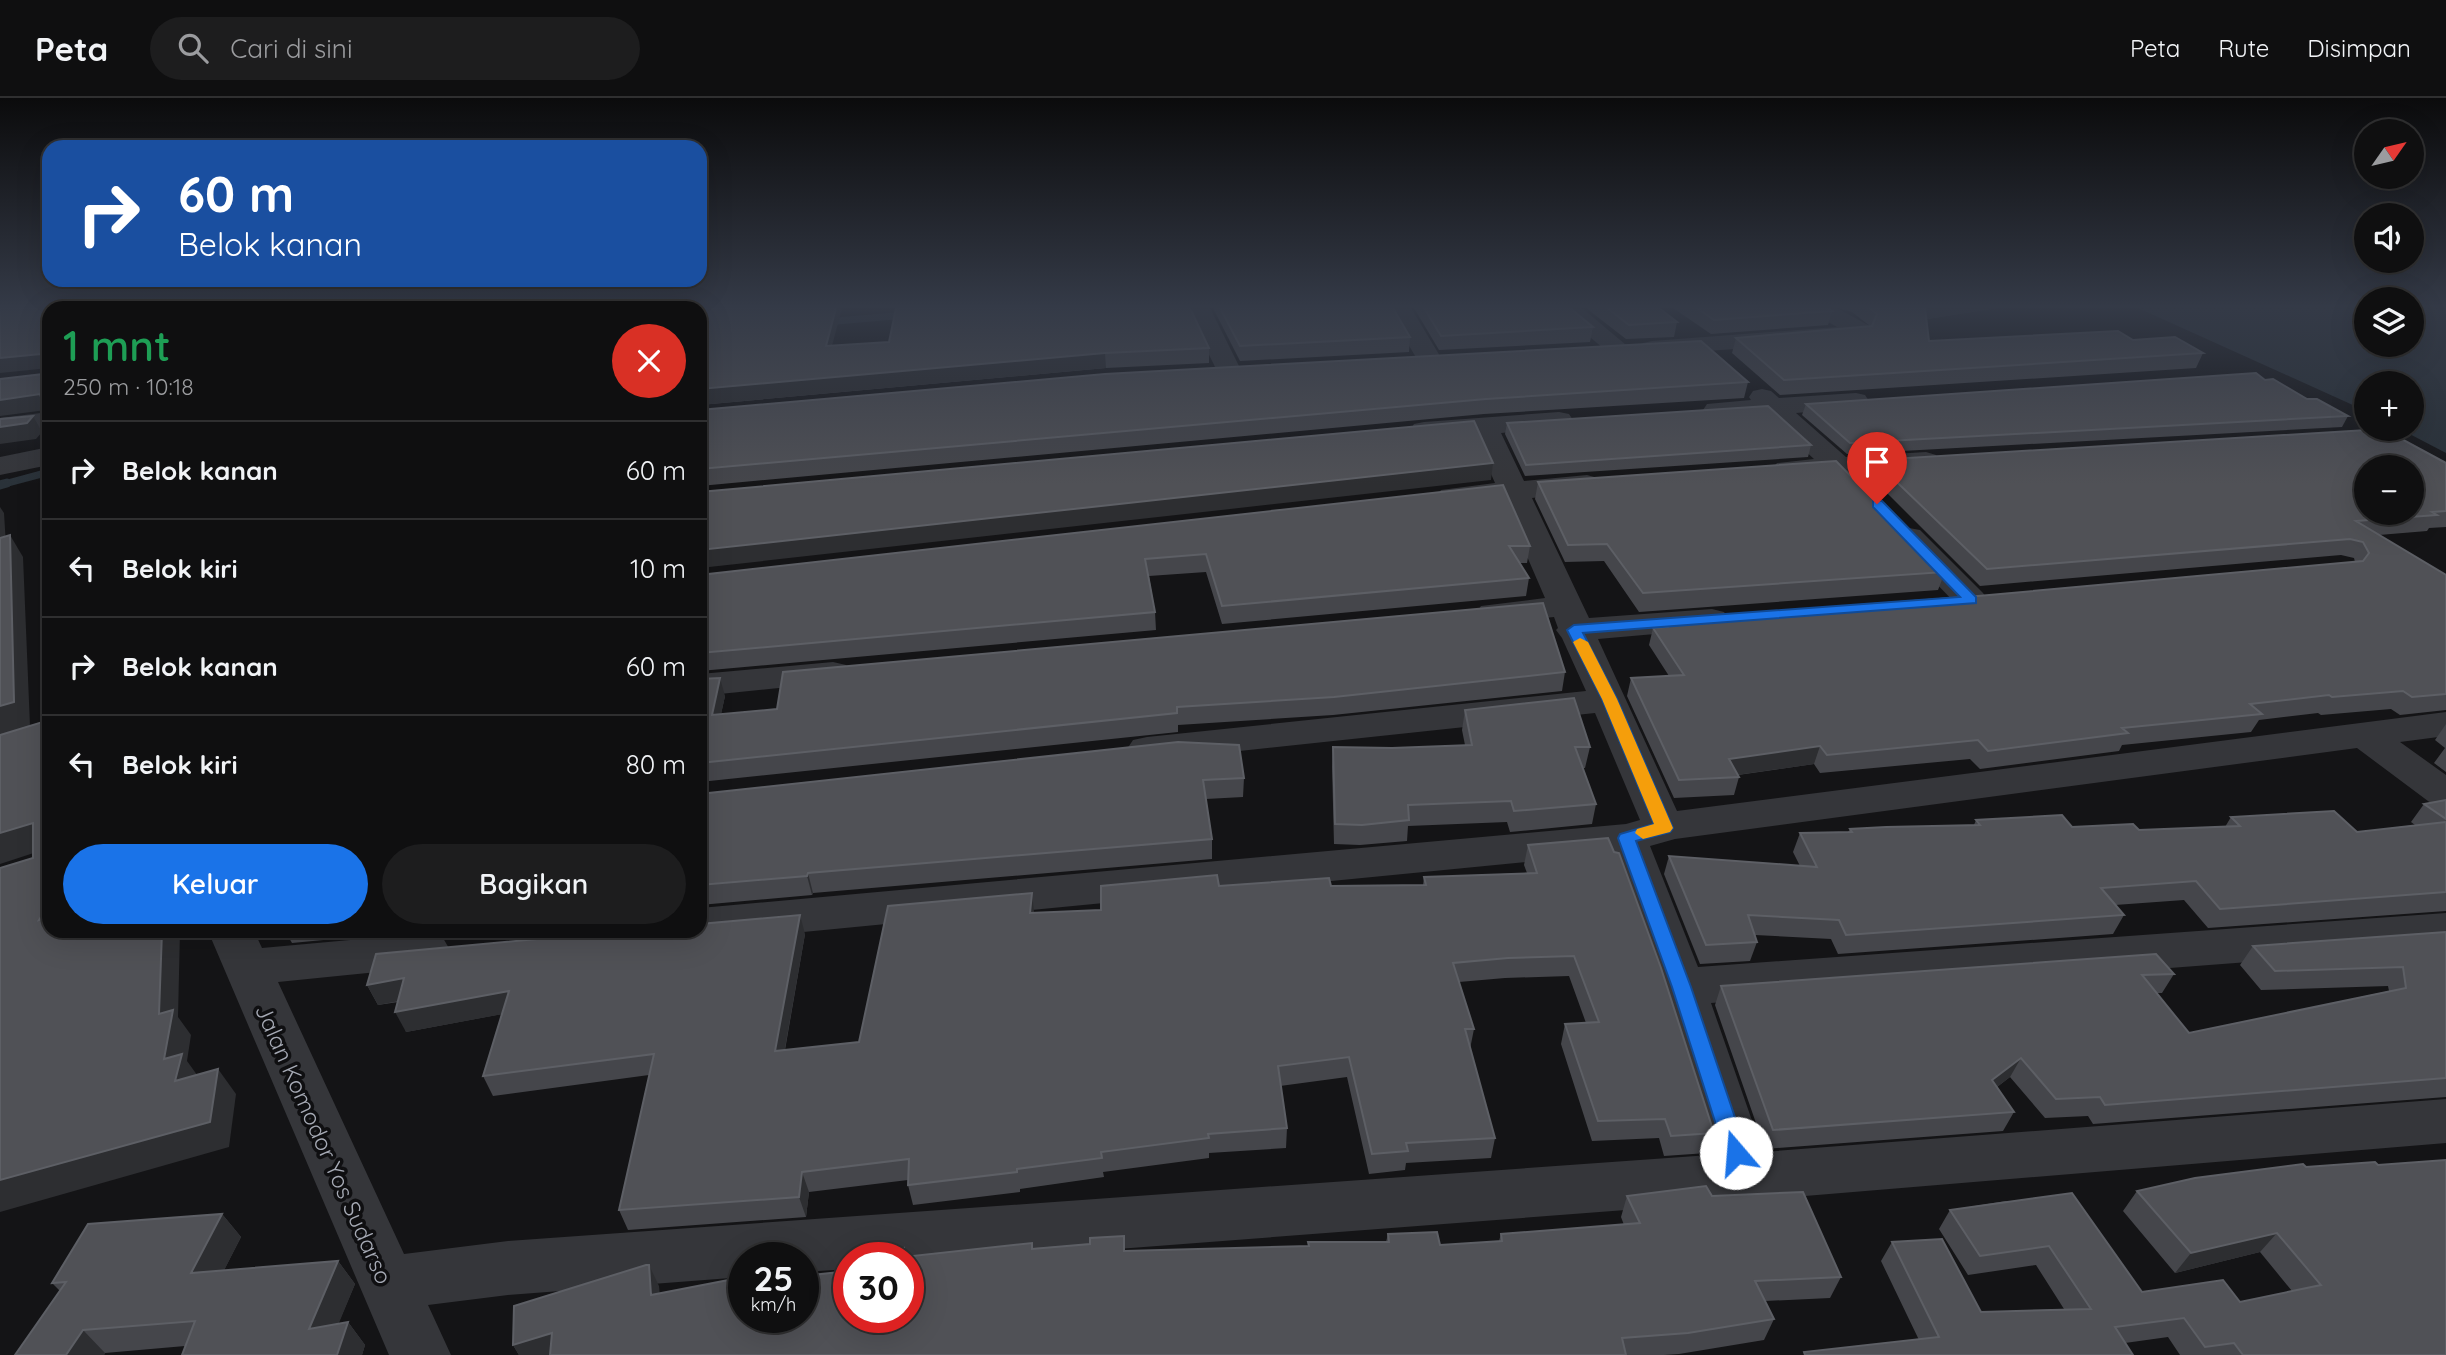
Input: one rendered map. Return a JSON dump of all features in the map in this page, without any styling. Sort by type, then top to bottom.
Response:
[{"type":"street","points":[[1226,367],[1229,372]]},
{"type":"street","points":[[1729,367],[1877,504],[1985,599],[1930,603]]},
{"type":"street","points":[[1196,374],[1256,370]]},
{"type":"street","points":[[1690,412],[1881,400]]},
{"type":"street","points":[[1402,432],[1580,419]]},
{"type":"street","points":[[0,426],[42,421]]},
{"type":"street","points":[[1484,425],[1569,618],[1610,699],[1682,987],[1744,1177]]},
{"type":"street","points":[[0,466],[42,457]]},
{"type":"street","points":[[1757,471],[1948,459]]},
{"type":"street","points":[[1429,498],[1621,481]]},
{"type":"street","points":[[1454,616],[1738,617]]},
{"type":"street","points":[[707,684],[864,670]]},
{"type":"street","points":[[1117,752],[1610,699]]},
{"type":"street","points":[[707,924],[1645,833],[2446,724]]},
{"type":"street","points":[[2365,735],[2446,795]]},
{"type":"street","points":[[1682,987],[2446,930]]},
{"type":"street","points":[[238,949],[466,946]]},
{"type":"street","name":"Jalan Komodor Yos Sudarso","points":[[238,949],[420,1355]]},
{"type":"street","points":[[387,1283],[508,1268],[1744,1177],[2446,1121]]},
{"type":"shaded area","points":[[2268,367],[2446,367],[2446,453],[2423,441],[2424,371],[2354,371],[2354,406]]},
{"type":"building","points":[[707,367],[951,367],[707,388]]},
{"type":"building","points":[[1238,367],[1730,367],[1748,382],[1486,399],[707,468],[707,409],[1105,374]]},
{"type":"building","points":[[1769,367],[1991,367],[1784,380]]},
{"type":"building","points":[[2256,373],[2265,380],[2273,379],[2307,399],[2317,399],[2348,416],[1850,443],[1806,404]]},
{"type":"building","points":[[42,374],[42,401],[40,394],[0,400],[0,379]]},
{"type":"building","points":[[1768,406],[1811,445],[1526,465],[1507,423]]},
{"type":"building","points":[[33,416],[27,423],[0,427],[0,419]]},
{"type":"building","points":[[1474,421],[1493,463],[707,549],[707,491]]},
{"type":"building","points":[[2354,431],[2354,441],[2405,441],[2446,463],[2446,511],[2432,512],[2437,515],[2424,516],[2424,455],[2354,455],[2354,525],[2363,525],[2446,575],[2446,694],[2412,697],[2403,691],[2332,697],[2329,695],[2250,704],[2262,714],[2122,728],[2128,733],[1988,751],[1978,740],[1827,755],[1820,746],[1729,759],[1739,777],[1679,780],[1631,678],[1684,675],[1653,628],[1667,627],[1661,620],[1978,596],[2363,561],[2369,553],[2363,542],[2350,539],[1987,569],[1874,460]]},
{"type":"building","points":[[1836,461],[1945,572],[1643,593],[1607,544],[1568,545],[1538,482]]},
{"type":"building","points":[[1503,485],[1530,546],[1509,546],[1529,578],[1222,606],[1206,554],[1145,559],[1155,612],[707,652],[707,574]]},
{"type":"building","points":[[10,535],[14,702],[0,706],[0,538]]},
{"type":"building","points":[[1543,603],[1565,672],[1334,697],[1177,707],[1177,713],[707,762],[707,679],[720,678],[712,715],[777,709],[783,672]]},
{"type":"building","points":[[1574,698],[1590,747],[1575,747],[1596,804],[1514,811],[1511,801],[1408,805],[1409,820],[1362,825],[1335,824],[1333,747],[1472,745],[1465,710]]},
{"type":"building","points":[[42,722],[42,915],[39,920],[42,919],[42,938],[162,938],[159,1014],[173,1010],[164,1059],[182,1054],[175,1081],[218,1069],[210,1122],[0,1180],[0,868],[33,858],[33,823],[0,833],[0,735]]},
{"type":"building","points":[[1178,742],[1239,745],[1244,778],[1203,780],[1212,839],[808,873],[807,876],[707,884],[707,793]]},
{"type":"building","points":[[2446,800],[2446,819],[2424,804]]},
{"type":"building","points":[[2334,811],[2357,832],[2446,822],[2446,892],[2220,909],[2196,881],[2101,888],[2124,915],[1846,935],[1839,920],[1748,915],[1757,942],[1706,945],[1669,856],[1817,867],[1800,833],[1852,832],[1850,829],[1886,827],[1980,825],[1976,820],[2062,815],[2072,827],[2133,824],[2139,830],[2240,826],[2231,817]]},
{"type":"building","points":[[1608,838],[1614,852],[1619,853],[1661,968],[1714,1133],[1671,1136],[1665,1119],[1598,1121],[1565,1024],[1599,1022],[1574,956],[1508,958],[1453,963],[1474,1029],[1465,1029],[1495,1138],[1406,1143],[1408,1151],[1372,1154],[1349,1057],[1278,1066],[1287,1128],[1208,1134],[1209,1138],[1101,1152],[1102,1158],[1017,1169],[1017,1172],[908,1185],[909,1159],[802,1172],[799,1197],[619,1210],[654,1054],[483,1076],[509,991],[395,1012],[404,978],[367,985],[376,954],[547,938],[707,938],[707,923],[800,915],[775,1051],[859,1042],[888,906],[1032,893],[1030,913],[1101,910],[1101,886],[1217,875],[1219,886],[1329,878],[1331,886],[1426,885],[1424,877],[1537,873],[1528,845]]},
{"type":"building","points":[[2446,932],[2446,1078],[2105,1105],[2100,1097],[2056,1099],[2021,1058],[1992,1080],[2014,1112],[1773,1130],[1721,986],[2156,954],[2174,974],[2142,975],[2189,1033],[2406,988],[2403,967],[2275,971],[2253,946]]},
{"type":"building","points":[[2446,1160],[2446,1355],[2243,1355],[2234,1343],[2205,1347],[2184,1318],[2115,1327],[2133,1355],[1805,1355],[1804,1352],[1939,1337],[1892,1242],[1942,1239],[1981,1312],[2091,1309],[2049,1246],[1980,1256],[1950,1210],[2072,1193],[2142,1292],[2223,1280],[2240,1302],[2321,1285],[2277,1233],[2191,1253],[2137,1191],[2195,1178],[2303,1164],[2306,1167],[2375,1162],[2378,1165]]},
{"type":"building","points":[[1706,1186],[1712,1196],[1803,1192],[1841,1277],[1755,1281],[1774,1319],[1688,1333],[1622,1338],[1626,1355],[550,1355],[552,1333],[513,1345],[514,1306],[646,1265],[649,1265],[651,1295],[728,1280],[728,1333],[819,1333],[819,1274],[833,1273],[833,1333],[924,1333],[924,1255],[1032,1243],[1032,1249],[1090,1244],[1090,1238],[1124,1236],[1124,1251],[1309,1246],[1308,1242],[1389,1242],[1388,1234],[1437,1232],[1440,1245],[1502,1241],[1501,1234],[1640,1223],[1627,1196]]},
{"type":"building","points":[[222,1214],[191,1273],[338,1261],[309,1329],[348,1322],[337,1355],[182,1355],[195,1321],[83,1330],[66,1355],[15,1355],[66,1282],[52,1283],[88,1224]]},
{"type":"waterway","points":[[7,483],[0,485],[42,474]]},
{"type":"slow traffic","points":[[1580,642],[1610,699],[1664,828],[1643,833]]},
{"type":"route","points":[[1736,1153],[1682,987],[1626,838],[1664,828],[1610,699],[1574,630],[1971,600],[1877,504]]}]
